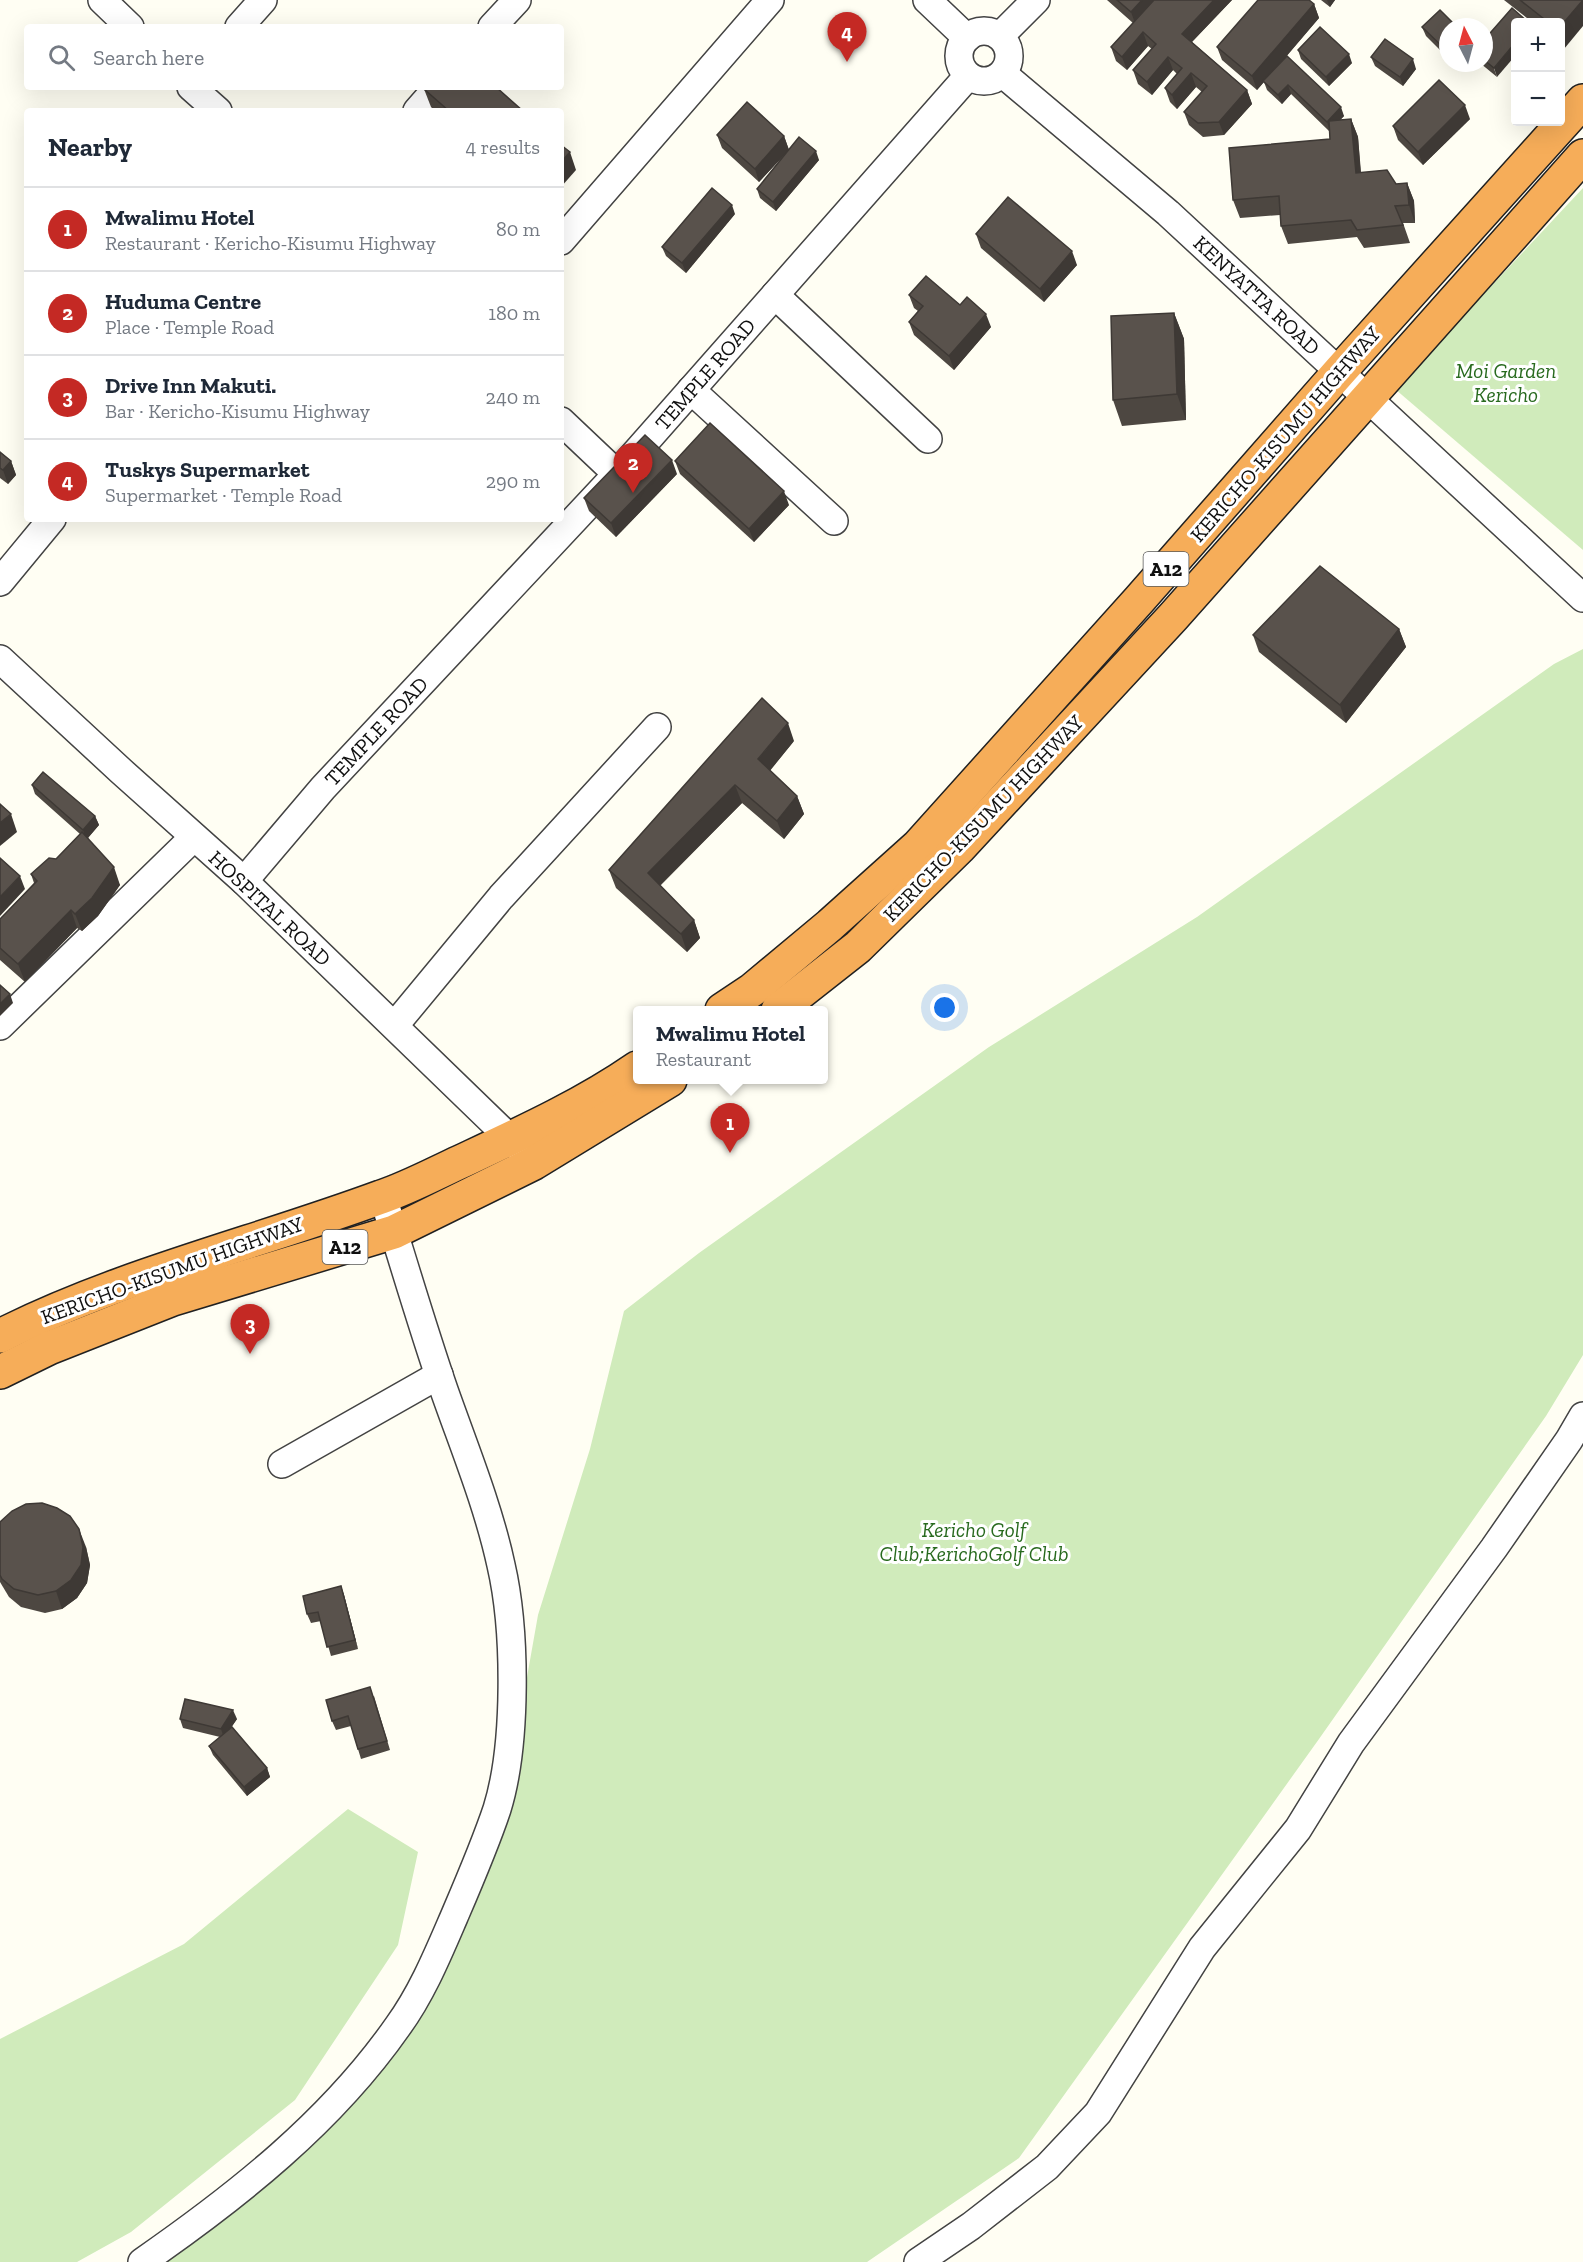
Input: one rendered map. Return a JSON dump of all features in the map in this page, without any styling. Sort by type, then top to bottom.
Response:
[{"type":"highway","name":"KERICHO-KISUMU HIGHWAY","points":[[729,1006],[812,940],[918,846],[1583,101]]},
{"type":"highway","name":"KERICHO-KISUMU HIGHWAY","points":[[784,1006],[858,947],[959,848],[1173,617],[1583,156]]},
{"type":"highway","name":"KERICHO-KISUMU HIGHWAY","points":[[0,1336],[45,1313],[129,1282],[383,1197],[512,1138],[633,1071]]},
{"type":"highway","name":"KERICHO-KISUMU HIGHWAY","points":[[0,1372],[49,1348],[173,1299],[394,1232],[534,1163],[663,1084]]},
{"type":"street","points":[[102,0],[127,24]]},
{"type":"street","points":[[242,24],[263,0]]},
{"type":"street","points":[[495,24],[517,0]]},
{"type":"street","points":[[564,238],[770,0]]},
{"type":"street","points":[[927,0],[967,38]]},
{"type":"street","points":[[1000,36],[1036,0]]},
{"type":"street","points":[[983,31],[1000,36],[1007,43],[1010,52],[1010,60],[1003,74],[987,81],[978,81],[968,76],[959,61],[959,52],[967,38],[983,31]]},
{"type":"street","name":"KENYATTA ROAD","points":[[1003,74],[1168,213],[1583,598]]},
{"type":"street","name":"TEMPLE ROAD","points":[[244,881],[323,788],[617,474],[968,76]]},
{"type":"street","points":[[194,90],[215,108]]},
{"type":"street","points":[[420,108],[435,90]]},
{"type":"street","points":[[775,295],[928,439]]},
{"type":"street","points":[[691,390],[834,521]]},
{"type":"street","points":[[564,424],[617,474]]},
{"type":"street","points":[[0,582],[50,522]]},
{"type":"street","name":"HOSPITAL ROAD","points":[[0,659],[244,881],[512,1138],[534,1163]]},
{"type":"street","points":[[395,1025],[501,897],[657,727]]},
{"type":"street","points":[[0,1026],[194,837]]},
{"type":"street","points":[[142,2262],[196,2224],[281,2156],[350,2086],[399,2025],[436,1961],[471,1879],[498,1807],[507,1762],[512,1692],[510,1623],[501,1565],[484,1504],[439,1375],[383,1197]]},
{"type":"street","points":[[282,1464],[439,1375]]},
{"type":"street","points":[[918,2262],[971,2226],[1047,2167],[1098,2113],[1202,1948],[1298,1829],[1351,1743],[1462,1593],[1569,1440],[1583,1416]]},
{"type":"green space","name":"Moi Garden Kericho","points":[[1583,188],[1583,550],[1395,389]]},
{"type":"green space","name":"Kericho Golf Club;KerichoGolf Club","points":[[1583,649],[1583,1355],[1546,1416],[1319,1739],[1019,2158],[867,2262],[150,2262],[405,2028],[512,1762],[538,1615],[590,1449],[624,1311],[699,1253],[989,1047],[1197,917],[1554,664]]},
{"type":"green space","points":[[348,1809],[418,1852],[398,1945],[295,2100],[131,2232],[77,2262],[0,2262],[0,2039],[184,1944]]},
{"type":"building","points":[[1117,0],[1142,0],[1131,12]]},
{"type":"building","points":[[1154,0],[1214,0],[1182,34],[1247,90],[1219,122],[1198,123],[1184,112],[1207,86],[1191,73],[1172,95],[1165,88],[1182,68],[1168,57],[1147,82],[1133,70],[1156,44],[1143,32],[1122,57],[1111,47]]},
{"type":"building","points":[[1258,0],[1309,0],[1314,4],[1252,76],[1217,47]]},
{"type":"building","points":[[1520,0],[1583,0],[1565,21],[1565,18],[1543,18]]},
{"type":"building","points":[[1512,8],[1523,18],[1511,18],[1511,48],[1494,68],[1493,67],[1493,30]]},
{"type":"building","points":[[1440,10],[1448,18],[1439,18],[1439,43],[1422,27]]},
{"type":"building","points":[[1320,27],[1349,54],[1326,77],[1298,50]]},
{"type":"building","points":[[1385,39],[1413,59],[1400,77],[1371,57]]},
{"type":"building","points":[[1287,56],[1341,107],[1327,122],[1288,85],[1278,95],[1263,81]]},
{"type":"building","points":[[1439,80],[1465,105],[1418,152],[1393,126]]},
{"type":"building","points":[[425,90],[499,90],[520,108],[446,108]]},
{"type":"building","points":[[747,102],[784,136],[755,169],[717,135]]},
{"type":"building","points":[[1351,119],[1356,173],[1387,170],[1396,184],[1407,183],[1409,205],[1395,206],[1403,225],[1357,230],[1351,220],[1281,226],[1279,196],[1233,200],[1229,148],[1330,139],[1329,121]]},
{"type":"building","points":[[799,137],[816,151],[773,202],[757,189]]},
{"type":"building","points":[[564,147],[570,152],[564,159]]},
{"type":"building","points":[[712,188],[732,205],[682,263],[662,247]]},
{"type":"building","points":[[1008,197],[1072,251],[1040,289],[976,234]]},
{"type":"building","points":[[926,276],[960,305],[967,297],[986,314],[949,356],[909,322],[923,306],[909,295]]},
{"type":"building","points":[[1174,313],[1177,394],[1113,400],[1111,316]]},
{"type":"building","points":[[710,423],[784,491],[749,529],[675,461]]},
{"type":"building","points":[[645,435],[672,460],[611,523],[584,498]]},
{"type":"building","points":[[0,452],[11,461],[3,470],[0,468]]},
{"type":"building","points":[[1320,566],[1399,629],[1340,705],[1253,635]]},
{"type":"building","points":[[762,698],[788,723],[758,759],[797,796],[777,821],[735,785],[648,873],[694,920],[681,934],[609,870]]},
{"type":"building","points":[[43,772],[95,816],[83,830],[32,785]]},
{"type":"building","points":[[0,804],[11,814],[0,823]]},
{"type":"building","points":[[82,832],[114,867],[92,898],[75,914],[71,910],[18,964],[0,948],[0,919],[37,881],[31,874],[49,858],[56,859]]},
{"type":"building","points":[[0,858],[20,876],[0,897]]},
{"type":"building","points":[[0,985],[10,994],[0,1004]]},
{"type":"building","points":[[42,1503],[70,1516],[79,1529],[83,1547],[81,1565],[71,1580],[56,1591],[38,1595],[14,1589],[2,1579],[0,1575],[0,1522],[12,1511],[26,1504]]},
{"type":"building","points":[[341,1586],[355,1640],[327,1647],[318,1612],[307,1614],[303,1596]]},
{"type":"building","points":[[370,1687],[387,1741],[358,1749],[348,1716],[332,1721],[326,1700]]},
{"type":"building","points":[[185,1699],[233,1710],[221,1729],[180,1719]]},
{"type":"building","points":[[232,1727],[267,1768],[244,1787],[209,1746]]},
{"type":"place","name":"Tuskys Supermarket","points":[[847,62]]},
{"type":"place","name":"Huduma Centre","points":[[633,493]]},
{"type":"place","name":"Mwalimu Hotel","points":[[730,1153]]},
{"type":"place","name":"Drive Inn Makuti.","points":[[250,1354]]}]
